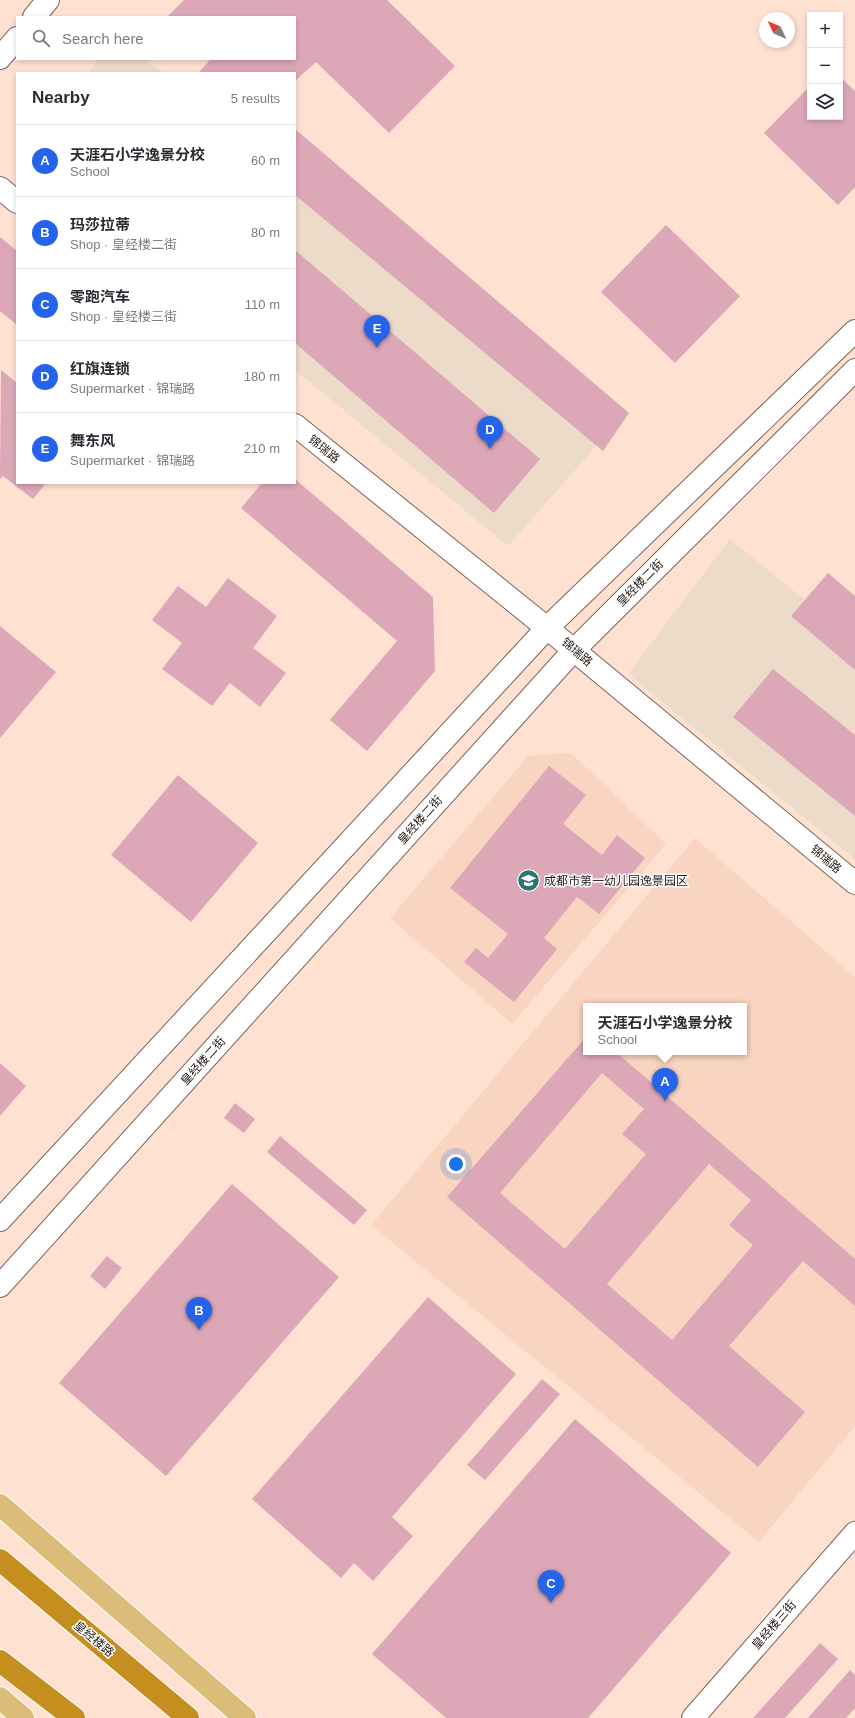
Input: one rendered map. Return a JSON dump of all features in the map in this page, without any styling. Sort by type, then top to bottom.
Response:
[{"type":"highway","name":"皇经楼路","points":[[0,1560],[188,1718]]},
{"type":"highway","points":[[0,1661],[74,1718]]},
{"type":"highway","points":[[0,1666],[48,1718]]},
{"type":"main road","points":[[0,1505],[245,1718]]},
{"type":"main road","points":[[0,1698],[23,1718]]},
{"type":"street","points":[[35,16],[48,0]]},
{"type":"street","points":[[0,58],[16,39]]},
{"type":"street","points":[[0,188],[16,201]]},
{"type":"street","points":[[0,1220],[547,628],[855,331]]},
{"type":"street","name":"皇经楼二街","points":[[0,1286],[574,650],[855,370]]},
{"type":"street","name":"锦瑞路","points":[[296,426],[574,650],[855,883]]},
{"type":"street","name":"皇经楼三街","points":[[693,1718],[855,1533]]},
{"type":"shaded area","points":[[97,60],[147,60],[162,72],[90,72]]},
{"type":"shaded area","points":[[296,182],[606,435],[508,546],[296,371]]},
{"type":"shaded area","points":[[730,539],[855,641],[855,859],[628,674]]},
{"type":"shaded area","name":"成都市第一幼儿园逸景园区","points":[[571,753],[666,844],[512,1024],[390,918],[528,756]]},
{"type":"shaded area","points":[[695,838],[855,977],[855,1426],[759,1542],[371,1225]]},
{"type":"building","points":[[184,0],[387,0],[455,66],[389,133],[316,62],[296,80],[296,72],[199,72],[210,60],[296,60],[296,16],[168,16]]},
{"type":"building","points":[[843,80],[855,91],[855,187],[838,205],[764,133],[807,89],[807,120],[843,120]]},
{"type":"building","points":[[296,130],[629,413],[603,451],[296,196]]},
{"type":"building","points":[[666,225],[740,296],[675,363],[601,292]]},
{"type":"building","points":[[0,237],[16,250],[16,324],[0,311]]},
{"type":"building","points":[[296,251],[540,459],[494,513],[296,344]]},
{"type":"building","points":[[1,370],[16,382],[16,484],[45,484],[33,499],[3,476],[0,479]]},
{"type":"building","points":[[296,480],[433,597],[435,671],[367,751],[330,720],[397,641],[241,508],[261,484],[296,484]]},
{"type":"building","points":[[828,573],[855,596],[855,670],[791,616]]},
{"type":"building","points":[[228,578],[277,616],[253,648],[286,673],[260,707],[230,683],[212,706],[162,669],[182,643],[152,620],[178,586],[206,607]]},
{"type":"building","points":[[0,626],[56,672],[0,738]]},
{"type":"building","points":[[773,669],[855,735],[855,816],[733,717]]},
{"type":"building","points":[[549,766],[586,795],[563,824],[602,855],[617,835],[645,858],[599,914],[577,897],[544,938],[557,949],[514,1002],[464,962],[476,948],[488,958],[508,934],[450,888]]},
{"type":"building","points":[[178,775],[258,843],[191,922],[111,855]]},
{"type":"building","points":[[583,1040],[583,1055],[619,1055],[855,1259],[855,1306],[803,1261],[729,1346],[805,1412],[758,1467],[447,1197]],"holes":[[[602,1073],[644,1109],[622,1134],[646,1154],[565,1249],[500,1193]],[[709,1164],[751,1200],[729,1225],[753,1245],[672,1340],[607,1284]]]},
{"type":"building","points":[[0,1063],[26,1086],[0,1116]]},
{"type":"building","points":[[235,1103],[255,1119],[244,1133],[224,1118]]},
{"type":"building","points":[[280,1136],[367,1210],[354,1225],[267,1152]]},
{"type":"building","points":[[232,1184],[339,1277],[166,1476],[59,1383]]},
{"type":"building","points":[[107,1256],[122,1268],[105,1289],[90,1276]]},
{"type":"building","points":[[428,1297],[516,1374],[392,1517],[413,1536],[373,1581],[354,1563],[341,1578],[252,1499]]},
{"type":"building","points":[[542,1379],[560,1394],[485,1480],[467,1465]]},
{"type":"building","points":[[575,1419],[731,1553],[588,1718],[446,1718],[372,1654]]},
{"type":"building","points":[[820,1643],[838,1659],[785,1718],[753,1718]]},
{"type":"building","points":[[850,1670],[855,1675],[855,1708],[846,1718],[808,1718]]},
{"type":"place","name":"舞东风","points":[[377,348]]},
{"type":"place","name":"红旗连锁","points":[[490,449]]},
{"type":"place","name":"成都市第一幼儿园逸景园区","points":[[528,881]]},
{"type":"place","name":"天涯石小学逸景分校","points":[[665,1101]]},
{"type":"place","name":"玛莎拉蒂","points":[[199,1330]]},
{"type":"place","name":"零跑汽车","points":[[551,1603]]}]
